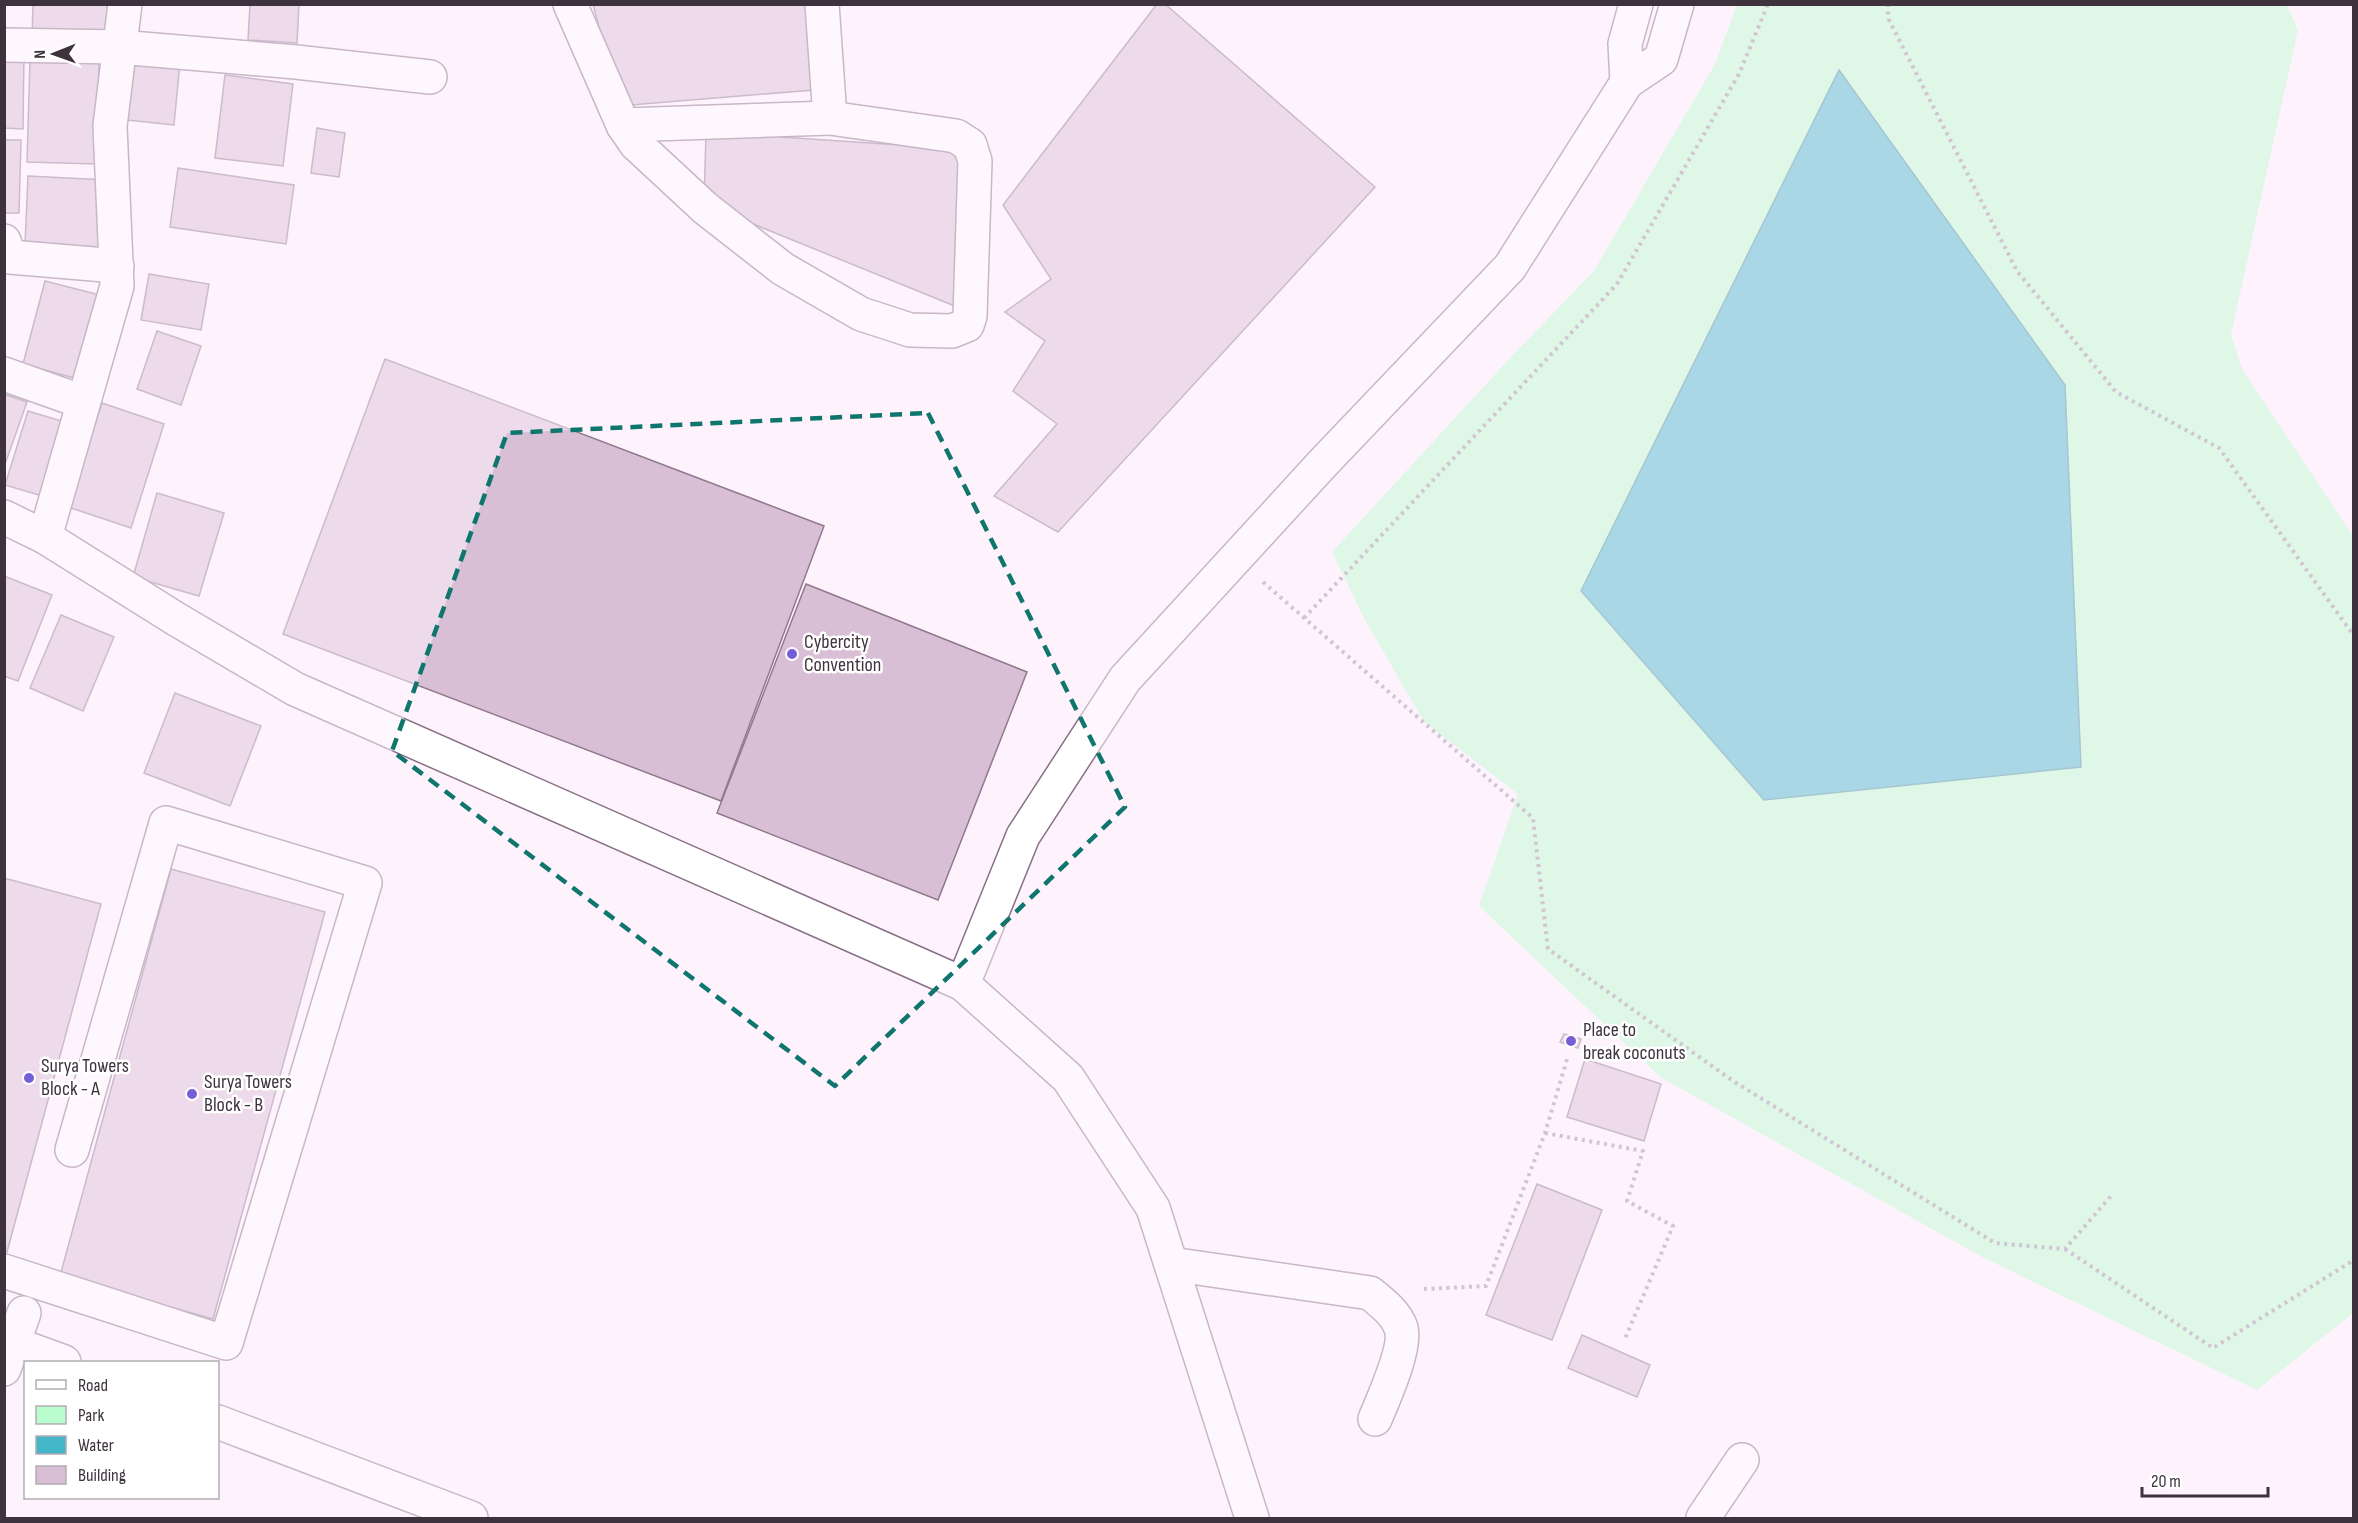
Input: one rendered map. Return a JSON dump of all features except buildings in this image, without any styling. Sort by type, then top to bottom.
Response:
[{"type":"street","points":[[45,537],[117,286],[110,126],[125,4]]},
{"type":"street","points":[[570,4],[623,125],[640,148],[705,208],[783,269],[861,314],[910,330],[952,331],[967,325],[970,316],[975,160],[970,145],[956,136],[830,118],[623,125]]},
{"type":"street","points":[[822,4],[830,118]]},
{"type":"street","points":[[1627,82],[1625,44],[1636,4]]},
{"type":"street","points":[[963,984],[1023,836],[1125,679],[1510,267],[1627,82],[1661,59],[1677,4]]},
{"type":"street","points":[[4,45],[119,47],[296,62],[429,77]]},
{"type":"street","points":[[4,241],[10,256],[117,266]]},
{"type":"street","points":[[4,374],[83,402]]},
{"type":"street","points":[[4,517],[45,537],[176,620],[296,689],[963,984],[1068,1078],[1154,1208],[1252,1518]]},
{"type":"street","points":[[4,1271],[226,1344],[365,883],[166,823],[72,1150]]},
{"type":"street","points":[[1171,1264],[1370,1293],[1387,1307],[1401,1328],[1401,1347],[1375,1419]]},
{"type":"street","points":[[24,1313],[8,1350],[59,1361]]},
{"type":"street","points":[[219,1422],[471,1518]]},
{"type":"street","points":[[1703,1518],[1742,1460]]},
{"type":"path","points":[[1304,618],[1617,284],[1739,74],[1768,4]]},
{"type":"path","points":[[1888,4],[1888,18],[2017,271],[2116,392],[2219,448],[2354,636]]},
{"type":"path","points":[[1236,558],[1533,818],[1548,949],[1733,1081],[1995,1244],[2065,1249],[2213,1348],[2354,1260]]},
{"type":"path","points":[[1370,1293],[1486,1286],[1545,1132],[1568,1056]]},
{"type":"path","points":[[1545,1132],[1643,1151],[1627,1201],[1673,1226],[1624,1341]]},
{"type":"path","points":[[2065,1249],[2111,1196]]},
{"type":"highlighted area","points":[[928,413],[1125,807],[835,1086],[392,751],[507,433]]},
{"type":"green space","points":[[1737,5],[2287,5],[2298,30],[2231,334],[2242,369],[2353,536],[2353,1313],[2257,1390],[1984,1258],[1660,1077],[1479,906],[1518,794],[1424,722],[1364,618],[1332,552],[1511,357],[1594,271],[1715,64]]},
{"type":"water","points":[[1839,70],[2065,385],[2081,767],[1764,800],[1581,591]]},
{"type":"place","name":"Cybercity Convention","points":[[792,654]]},
{"type":"place","name":"Place to break coconuts","points":[[1571,1041]]},
{"type":"place","name":"Surya Towers Block - A","points":[[29,1078]]},
{"type":"place","name":"Surya Towers Block - B","points":[[192,1094]]}]
